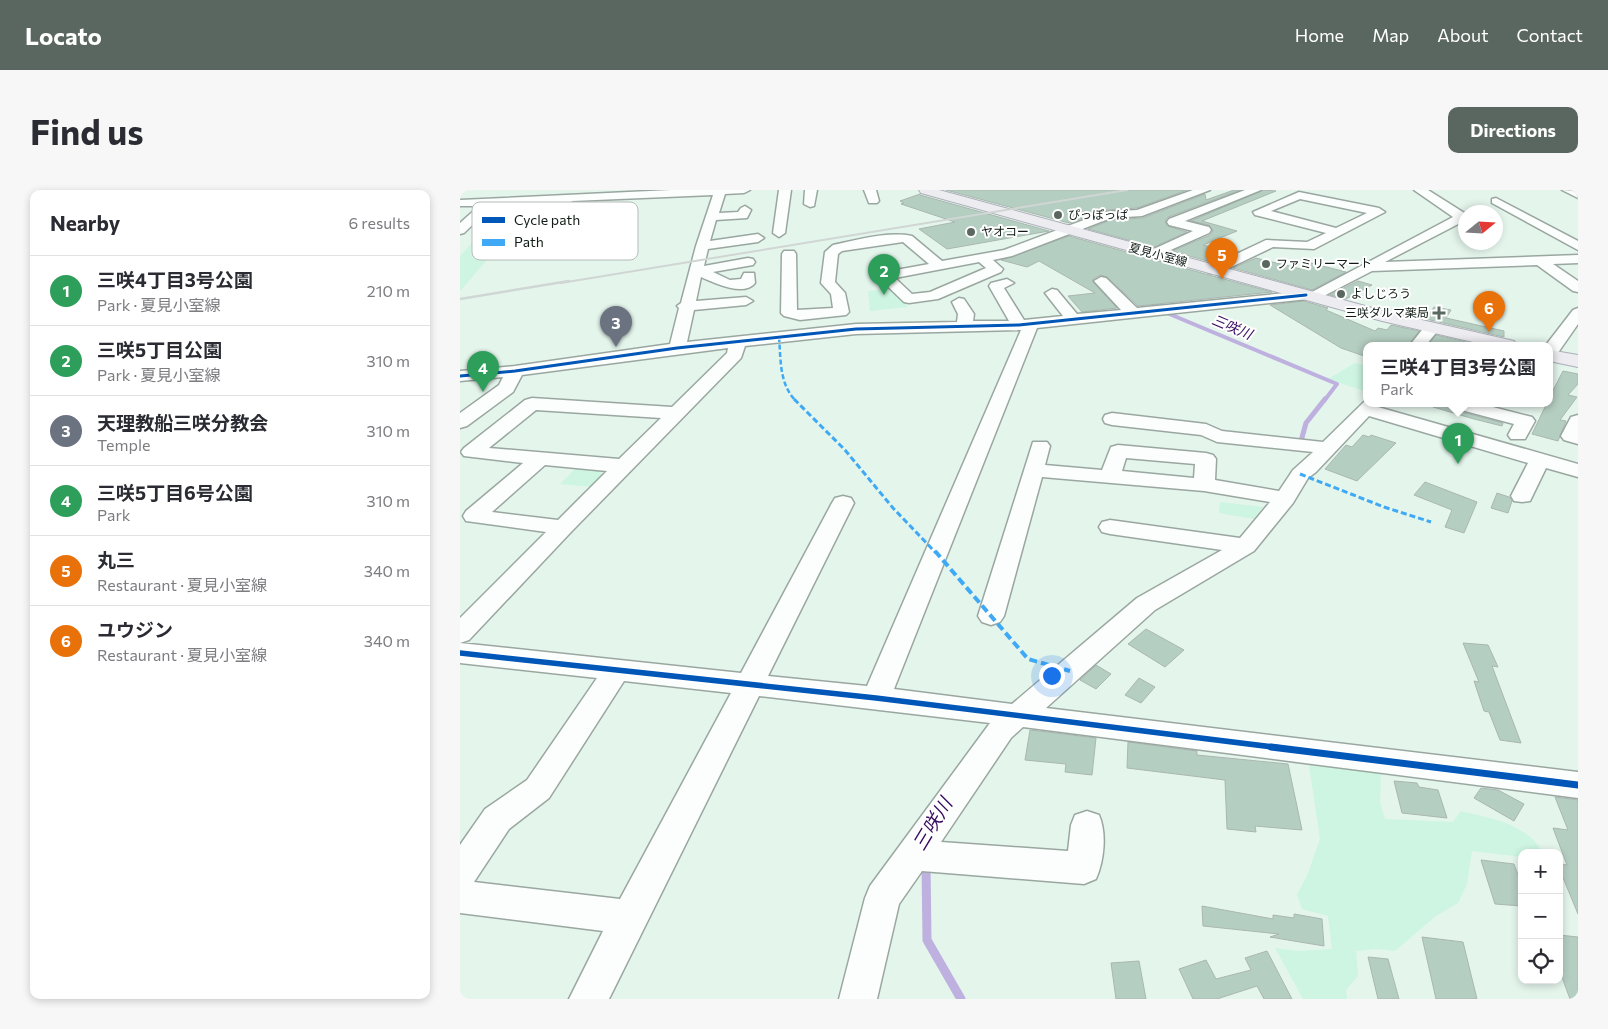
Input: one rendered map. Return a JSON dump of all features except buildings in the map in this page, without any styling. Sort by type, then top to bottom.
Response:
[{"type":"main road","name":"夏見小室線","points":[[925,190],[1310,296],[1432,328],[1495,342]]},
{"type":"main road","points":[[1553,355],[1578,361]]},
{"type":"street","points":[[460,193],[474,190]]},
{"type":"street","points":[[489,202],[744,190]]},
{"type":"street","points":[[779,233],[785,190]]},
{"type":"street","points":[[810,204],[811,190]]},
{"type":"street","points":[[982,258],[996,269],[934,296],[909,298],[886,278],[890,275],[982,258],[1019,249],[1109,215],[1138,213],[1204,190]]},
{"type":"street","points":[[1152,253],[1205,230],[1173,222],[1255,190]]},
{"type":"street","points":[[460,376],[515,371],[677,348],[918,321],[964,327],[1025,324],[1310,296],[1377,264],[1377,261],[1453,227],[1462,217],[1420,190]]},
{"type":"street","points":[[1568,190],[1578,195]]},
{"type":"street","points":[[677,348],[702,246],[720,191]]},
{"type":"street","points":[[1214,270],[1271,243],[1308,246],[1338,232],[1379,212],[1298,195],[1259,212],[1338,232]]},
{"type":"street","points":[[566,202],[569,198]]},
{"type":"street","points":[[1496,201],[1578,246]]},
{"type":"street","points":[[1279,203],[1297,207]]},
{"type":"street","points":[[1442,203],[1461,203],[1464,205]]},
{"type":"street","points":[[711,217],[743,215],[745,210]]},
{"type":"street","points":[[460,230],[472,218]]},
{"type":"street","points":[[1341,218],[1358,222]]},
{"type":"street","points":[[702,246],[758,238]]},
{"type":"street","points":[[789,254],[789,313],[800,315],[841,312],[838,293],[828,283],[836,265],[832,252],[838,248],[902,238],[907,239],[922,250],[940,266]]},
{"type":"street","points":[[904,254],[922,250]]},
{"type":"street","points":[[1488,250],[1506,262]]},
{"type":"street","points":[[1369,267],[1578,259]]},
{"type":"street","points":[[1539,260],[1578,288]]},
{"type":"street","points":[[749,269],[748,283],[728,284],[697,271],[749,269]]},
{"type":"street","points":[[1101,281],[1133,313]]},
{"type":"street","points":[[1008,283],[996,286],[1025,324]]},
{"type":"street","points":[[1052,293],[1074,320]]},
{"type":"street","points":[[686,306],[746,301]]},
{"type":"street","points":[[959,302],[966,314],[964,327]]},
{"type":"street","points":[[1553,348],[1578,313]]},
{"type":"street","points":[[800,315],[802,335]]},
{"type":"street","points":[[460,634],[563,526],[734,354],[750,323]]},
{"type":"street","points":[[876,698],[1025,324]]},
{"type":"street","points":[[1420,342],[1432,328]]},
{"type":"street","points":[[460,422],[508,388],[515,371]]},
{"type":"street","points":[[623,466],[471,452],[532,404],[676,413]]},
{"type":"street","points":[[858,999],[883,898],[1001,730],[1146,604],[1246,546],[1285,498],[1300,474],[1367,407]]},
{"type":"street","points":[[1371,407],[1578,471]]},
{"type":"street","points":[[1473,407],[1525,420],[1518,435]]},
{"type":"street","points":[[1133,421],[1133,408],[1160,409]]},
{"type":"street","points":[[1112,419],[1206,430],[1216,436],[1328,448]]},
{"type":"street","points":[[1578,421],[1571,436],[1578,438]]},
{"type":"street","points":[[991,616],[1040,446]]},
{"type":"street","points":[[541,458],[474,516],[563,526]]},
{"type":"street","points":[[1522,496],[1540,460]]},
{"type":"street","points":[[1034,470],[1204,485],[1285,498]]},
{"type":"street","points":[[588,999],[843,503]]},
{"type":"street","points":[[1110,526],[1246,546]]},
{"type":"street","points":[[460,653],[748,686],[876,698],[1578,785]]},
{"type":"street","points":[[460,873],[497,819],[538,789],[616,670]]},
{"type":"street","points":[[912,856],[1084,868],[1087,825]]},
{"type":"street","points":[[460,897],[630,917]]},
{"type":"green space","points":[[472,243],[472,260],[487,260],[460,291],[460,256]]},
{"type":"green space","points":[[893,289],[905,300],[907,307],[870,311],[868,291]]},
{"type":"green space","points":[[1355,363],[1363,365],[1363,391],[1328,379]]},
{"type":"green space","points":[[577,467],[600,470],[603,478],[594,487],[560,484]]},
{"type":"green space","points":[[1220,502],[1263,507],[1254,519],[1219,513]]},
{"type":"green space","points":[[1308,758],[1381,767],[1380,803],[1385,819],[1453,822],[1461,811],[1506,823],[1526,834],[1540,849],[1518,849],[1518,857],[1472,851],[1467,884],[1458,903],[1436,916],[1395,951],[1377,949],[1356,951],[1358,976],[1346,990],[1347,999],[1303,999],[1275,948],[1298,951],[1332,949],[1328,916],[1302,909],[1297,894],[1307,876],[1320,839]]},
{"type":"waterway","name":"三咲川","points":[[1150,299],[1167,313],[1337,384],[1324,401]]},
{"type":"waterway","name":"三咲川","points":[[1301,441],[1306,423],[1325,399]]},
{"type":"waterway","name":"三咲川","points":[[926,864],[927,940],[961,999]]},
{"type":"railway","points":[[561,283],[1127,190]]},
{"type":"railway","points":[[460,299],[569,281]]},
{"type":"marked path","points":[[779,337],[782,377],[788,393],[845,450],[893,508],[935,551],[1028,659],[1070,671]]},
{"type":"marked path","points":[[1300,474],[1384,507],[1431,522]]},
{"type":"cycle path","points":[[460,376],[515,371],[677,348],[856,329],[1019,325],[1306,295]]},
{"type":"cycle path","points":[[460,653],[876,698],[1578,785]]},
{"type":"place","name":"ぴっぽっぱ","points":[[1058,215]]},
{"type":"place","name":"ヤオコー","points":[[971,232]]},
{"type":"place","name":"ファミリーマート","points":[[1266,264]]},
{"type":"place","name":"丸三","points":[[1222,279]]},
{"type":"place","name":"よしじろう","points":[[1341,294]]},
{"type":"place","name":"三咲5丁目公園","points":[[884,295]]},
{"type":"place","name":"三咲ダルマ薬局","points":[[1439,313]]},
{"type":"place","name":"ユウジン","points":[[1489,332]]},
{"type":"place","name":"天理教船三咲分教会","points":[[616,347]]},
{"type":"place","name":"三咲5丁目6号公園","points":[[483,392]]},
{"type":"place","name":"三咲4丁目3号公園","points":[[1458,464]]}]
